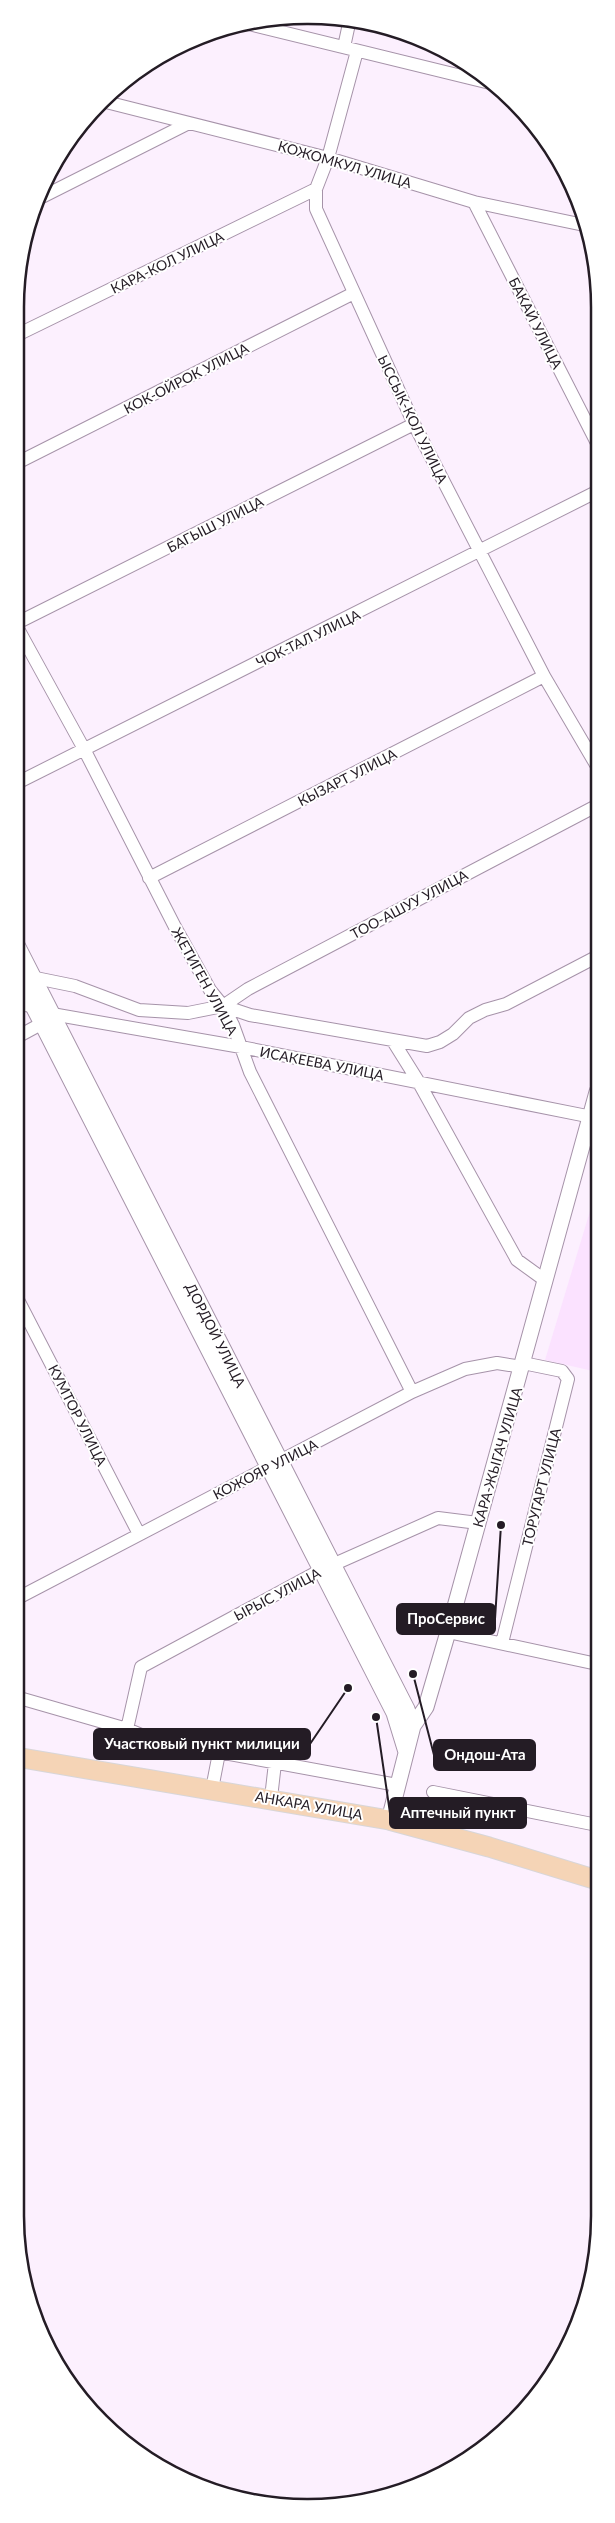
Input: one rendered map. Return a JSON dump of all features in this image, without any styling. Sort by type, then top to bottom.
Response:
[{"type":"main road","name":"АНКАРА УЛИЦА","points":[[24,1759],[271,1798],[389,1820],[488,1846],[591,1878]]},
{"type":"street","points":[[262,27],[477,80]]},
{"type":"street","points":[[344,47],[348,27]]},
{"type":"street","name":"ЫССЫК-КОЛ УЛИЦА","points":[[357,51],[328,158],[316,189],[316,209],[414,424],[544,676],[591,756]]},
{"type":"street","name":"КОЖОМКУЛ УЛИЦА","points":[[111,103],[328,158],[474,202],[579,224]]},
{"type":"street","points":[[47,194],[190,123]]},
{"type":"street","name":"КАРА-КОЛ УЛИЦА","points":[[24,332],[316,189]]},
{"type":"street","name":"БАКАЙ УЛИЦА","points":[[474,202],[591,431]]},
{"type":"street","name":"КОК-ОЙРОК УЛИЦА","points":[[24,458],[354,293]]},
{"type":"street","name":"БАГЫШ УЛИЦА","points":[[24,619],[414,424]]},
{"type":"street","name":"ЧОК-ТАЛ УЛИЦА","points":[[24,779],[591,495]]},
{"type":"street","name":"ЖЕТИГЕН УЛИЦА","points":[[24,640],[84,749],[210,990],[223,1006],[250,1072],[412,1392]]},
{"type":"street","name":"КЫЗАРТ УЛИЦА","points":[[150,878],[544,676]]},
{"type":"street","name":"ТОО-АШУУ УЛИЦА","points":[[223,1006],[248,989],[591,809]]},
{"type":"street","name":"ДОРДОЙ УЛИЦА","points":[[24,959],[33,977],[47,1019],[274,1465],[327,1567],[407,1709],[413,1726]]},
{"type":"street","points":[[24,975],[75,986],[139,1010],[188,1013],[223,1006],[250,1015],[427,1046],[440,1042],[453,1034],[469,1018],[485,1010],[506,1004],[591,960]]},
{"type":"street","name":"ДОРДОЙ УЛИЦА","points":[[24,988],[33,1006],[47,1019]]},
{"type":"street","points":[[24,1005],[33,1006]]},
{"type":"street","points":[[24,1032],[47,1019]]},
{"type":"street","name":"ИСАКЕЕВА УЛИЦА","points":[[47,1019],[241,1047],[591,1116]]},
{"type":"street","points":[[393,1040],[418,1081],[517,1260],[546,1281]]},
{"type":"street","name":"КАРА-ЖЫГАЧ УЛИЦА","points":[[389,1820],[413,1726],[422,1712],[448,1632],[591,1127]]},
{"type":"street","name":"КУМТОР УЛИЦА","points":[[24,1311],[139,1534]]},
{"type":"street","name":"КОЖОЯР УЛИЦА","points":[[24,1596],[412,1392],[465,1370],[497,1363],[523,1365]]},
{"type":"street","name":"ТОРУГАРТ УЛИЦА","points":[[502,1643],[568,1379],[562,1371],[523,1365]]},
{"type":"street","name":"ЫРЫС УЛИЦА","points":[[127,1729],[141,1667],[327,1567],[438,1518],[478,1523]]},
{"type":"street","name":"ДОРДОЙ УЛИЦА","points":[[327,1567],[394,1713],[406,1752]]},
{"type":"street","points":[[448,1632],[591,1662]]},
{"type":"street","points":[[24,1699],[127,1729],[153,1740],[397,1785]]},
{"type":"street","points":[[407,1709],[422,1712]]},
{"type":"street","points":[[212,1789],[219,1753]]},
{"type":"street","points":[[271,1798],[275,1763]]},
{"type":"street","points":[[433,1792],[591,1824]]},
{"type":"shaded area","points":[[591,1208],[591,1371],[545,1360]]},
{"type":"place","name":"ПроСервис","points":[[501,1525]]},
{"type":"place","name":"Ондош-Ата","points":[[413,1674]]},
{"type":"place","name":"Участковый пункт милиции","points":[[348,1688]]},
{"type":"place","name":"Аптечный пункт","points":[[376,1717]]}]
